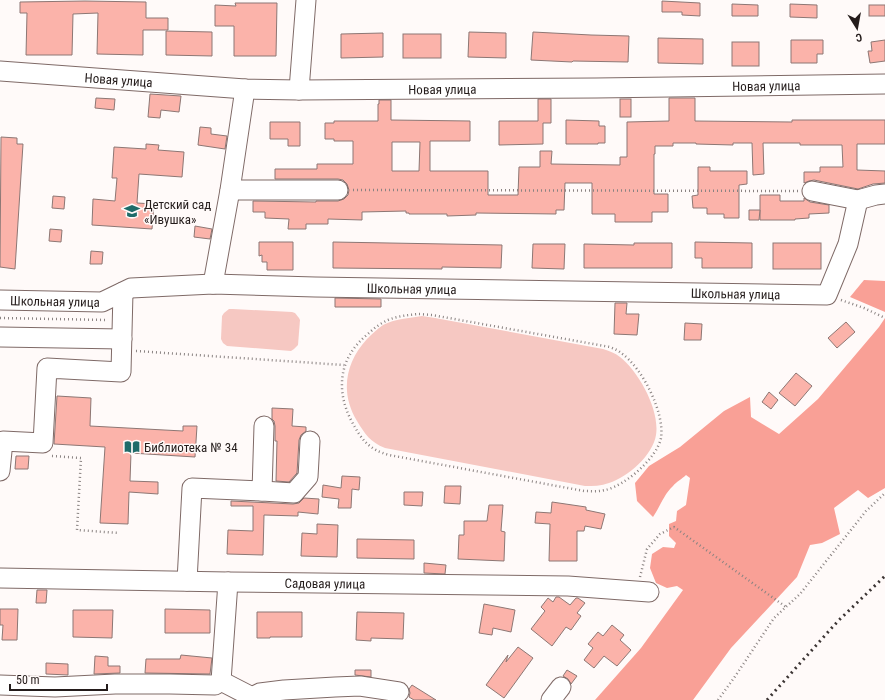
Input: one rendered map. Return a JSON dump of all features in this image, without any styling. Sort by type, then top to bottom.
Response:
[{"type":"street","points":[[299,90],[306,0]]},
{"type":"street","name":"Новая улица","points":[[0,71],[245,89],[299,90],[885,84]]},
{"type":"street","points":[[213,284],[230,190],[245,89]]},
{"type":"street","points":[[230,190],[338,190]]},
{"type":"street","points":[[812,192],[858,200],[885,194]]},
{"type":"street","points":[[827,295],[848,244],[858,200]]},
{"type":"street","name":"Школьная улица","points":[[0,300],[102,302],[131,288],[213,284],[827,295]]},
{"type":"street","points":[[47,368],[121,372],[123,292]]},
{"type":"street","points":[[0,337],[49,338],[122,345]]},
{"type":"street","points":[[0,471],[3,441],[42,444],[49,338]]},
{"type":"street","points":[[262,491],[264,426]]},
{"type":"street","points":[[186,582],[192,488],[294,493],[308,477],[310,441]]},
{"type":"street","name":"Садовая улица","points":[[0,578],[186,582],[568,586],[643,592]]},
{"type":"street","points":[[0,685],[55,688],[115,684],[216,685],[221,681],[228,582]]},
{"type":"street","points":[[221,681],[254,698],[260,693],[335,687],[360,686],[399,692]]},
{"type":"path","points":[[338,190],[812,192]]},
{"type":"path","points":[[827,295],[864,308],[885,318]]},
{"type":"path","points":[[418,314],[432,315],[610,347],[625,356],[646,382],[658,409],[661,423],[661,440],[652,456],[642,467],[626,480],[606,490],[594,491],[584,491],[389,455],[372,448],[366,443],[359,435],[349,415],[344,404],[342,393],[342,373],[345,364],[355,346],[378,325],[401,316],[418,314]]},
{"type":"path","points":[[0,318],[122,321]]},
{"type":"path","points":[[122,345],[345,364]]},
{"type":"path","points":[[42,444],[42,456],[81,458],[77,530],[119,533]]},
{"type":"path","points":[[718,700],[774,618],[800,594],[866,511],[885,494]]},
{"type":"path","points":[[643,592],[647,549],[660,534],[674,527],[786,607]]},
{"type":"shaded area","points":[[864,280],[885,281],[885,312],[850,297]]},
{"type":"shaded area","points":[[229,309],[295,313],[300,320],[298,345],[291,351],[227,346],[221,339],[222,316]]},
{"type":"shaded area","points":[[422,316],[603,349],[616,354],[634,372],[647,392],[655,414],[656,435],[654,443],[645,457],[624,476],[603,485],[585,486],[385,448],[375,443],[368,437],[357,421],[348,400],[347,378],[350,368],[360,348],[367,339],[383,325],[397,320]]},
{"type":"shaded area","points":[[885,318],[885,488],[868,498],[858,490],[834,508],[840,534],[822,543],[810,545],[797,577],[731,648],[693,700],[595,700],[641,648],[683,590],[677,586],[667,588],[656,583],[650,568],[652,554],[663,547],[674,548],[676,543],[669,536],[669,524],[676,521],[677,511],[686,505],[690,478],[686,475],[674,485],[667,493],[653,517],[637,501],[635,483],[649,466],[680,447],[724,411],[750,397],[751,417],[779,434],[818,399]]},
{"type":"building","points":[[662,1],[700,3],[700,16],[682,15],[682,12],[662,12]]},
{"type":"building","points":[[20,2],[146,2],[146,18],[168,18],[168,30],[143,30],[143,55],[97,54],[98,13],[73,14],[72,55],[26,55],[27,13],[20,13]]},
{"type":"building","points":[[235,3],[277,3],[276,56],[234,56],[234,26],[215,26],[215,5],[236,6]]},
{"type":"building","points":[[732,4],[758,5],[758,16],[732,16]]},
{"type":"building","points":[[790,4],[817,5],[817,18],[790,17]]},
{"type":"building","points":[[869,5],[885,5],[885,16],[869,16]]},
{"type":"building","points":[[166,31],[212,32],[212,56],[166,55]]},
{"type":"building","points":[[469,32],[506,33],[506,58],[468,57]]},
{"type":"building","points":[[533,32],[629,36],[628,62],[531,60]]},
{"type":"building","points":[[383,33],[383,57],[341,58],[341,34]]},
{"type":"building","points":[[403,34],[441,34],[441,58],[403,58]]},
{"type":"building","points":[[658,38],[703,39],[703,64],[658,63]]},
{"type":"building","points":[[791,40],[823,40],[823,54],[817,54],[817,63],[791,63]]},
{"type":"building","points":[[885,40],[885,61],[870,63],[868,51],[872,51],[871,42]]},
{"type":"building","points":[[732,42],[759,42],[759,66],[732,66]]},
{"type":"building","points":[[150,94],[181,96],[179,112],[161,110],[160,118],[148,117]]},
{"type":"building","points":[[96,98],[115,99],[114,110],[95,108]]},
{"type":"building","points":[[669,98],[695,98],[695,121],[792,122],[792,120],[885,120],[885,144],[857,144],[857,170],[885,171],[885,183],[873,184],[858,189],[814,180],[804,183],[804,172],[820,172],[820,167],[843,167],[842,145],[763,143],[764,174],[753,175],[752,143],[733,143],[733,145],[673,143],[673,146],[655,146],[654,194],[668,194],[668,212],[652,212],[652,222],[615,222],[615,214],[592,214],[592,183],[565,183],[564,210],[556,210],[556,214],[476,213],[476,215],[447,216],[447,214],[409,214],[406,213],[406,211],[362,212],[362,220],[328,219],[328,224],[306,224],[306,229],[288,229],[289,219],[265,218],[265,212],[253,212],[253,201],[316,202],[338,201],[344,199],[348,195],[349,190],[347,184],[343,180],[275,179],[275,169],[317,169],[317,164],[353,164],[353,141],[334,141],[334,139],[325,139],[325,123],[334,123],[334,121],[378,121],[379,100],[391,100],[391,120],[470,121],[470,141],[430,141],[430,171],[488,171],[488,195],[518,195],[519,167],[540,167],[540,151],[552,151],[551,164],[620,165],[620,157],[627,157],[627,122],[669,121]],"holes":[[[392,142],[420,142],[419,171],[392,171]]]},
{"type":"building","points":[[538,99],[551,99],[551,123],[543,123],[543,144],[499,145],[499,121],[538,121]]},
{"type":"building","points":[[620,99],[631,99],[631,117],[620,117]]},
{"type":"building","points":[[566,120],[599,121],[599,126],[605,126],[605,143],[566,144]]},
{"type":"building","points":[[270,122],[300,122],[300,146],[288,146],[288,139],[270,139]]},
{"type":"building","points":[[200,127],[211,128],[211,134],[227,136],[225,149],[198,145]]},
{"type":"building","points":[[1,137],[17,138],[17,144],[23,144],[15,269],[0,267]]},
{"type":"building","points":[[146,144],[159,145],[158,150],[184,152],[182,177],[139,174],[137,203],[154,204],[152,229],[92,225],[93,199],[115,201],[117,178],[112,178],[114,147],[146,149]]},
{"type":"building","points":[[698,167],[710,167],[710,171],[747,171],[747,184],[739,185],[739,218],[724,218],[724,214],[707,214],[707,208],[693,208],[692,196],[698,195]]},
{"type":"building","points":[[760,195],[780,195],[780,201],[804,201],[804,198],[810,202],[829,205],[829,213],[809,214],[809,218],[795,220],[760,220]]},
{"type":"building","points":[[53,196],[65,197],[64,209],[52,208]]},
{"type":"building","points":[[749,210],[760,210],[759,220],[749,220]]},
{"type":"building","points":[[195,226],[212,229],[210,239],[194,237]]},
{"type":"building","points":[[50,229],[62,230],[61,242],[49,241]]},
{"type":"building","points":[[259,242],[293,242],[293,270],[267,270],[267,262],[262,262],[262,255],[259,256]]},
{"type":"building","points":[[333,242],[502,245],[501,268],[333,268]]},
{"type":"building","points":[[695,242],[752,243],[752,268],[702,268],[702,258],[695,258]]},
{"type":"building","points":[[634,243],[672,243],[672,268],[584,268],[584,244],[634,245]]},
{"type":"building","points":[[773,243],[821,243],[821,269],[773,269]]},
{"type":"building","points":[[533,244],[565,244],[564,269],[532,268]]},
{"type":"building","points":[[91,251],[103,252],[102,264],[90,264]]},
{"type":"building","points":[[335,298],[381,299],[381,307],[335,307]]},
{"type":"building","points":[[615,303],[627,303],[626,314],[639,314],[637,335],[614,334]]},
{"type":"building","points":[[846,322],[855,332],[837,348],[828,338]]},
{"type":"building","points":[[685,323],[702,324],[701,340],[684,340]]},
{"type":"building","points":[[796,373],[812,386],[795,406],[779,393]]},
{"type":"building","points":[[769,392],[778,400],[771,409],[762,402]]},
{"type":"building","points":[[57,396],[91,398],[90,426],[183,431],[183,426],[197,426],[195,457],[131,453],[130,481],[158,482],[158,494],[129,492],[128,524],[100,523],[105,447],[54,444]]},
{"type":"building","points":[[272,408],[293,409],[292,426],[306,427],[306,431],[301,435],[299,440],[297,473],[289,482],[276,481],[277,441],[275,441],[275,426],[272,419]]},
{"type":"building","points":[[16,456],[29,456],[28,469],[15,469]]},
{"type":"building","points":[[342,476],[360,477],[359,490],[352,489],[351,508],[338,508],[339,499],[322,497],[323,485],[341,488]]},
{"type":"building","points":[[445,486],[461,486],[460,504],[444,503]]},
{"type":"building","points":[[404,492],[423,492],[422,506],[404,505]]},
{"type":"building","points":[[304,498],[319,499],[318,514],[298,512],[298,516],[264,515],[263,555],[227,554],[228,530],[253,531],[253,506],[231,506],[231,501],[293,504],[299,503]]},
{"type":"building","points":[[552,502],[586,507],[586,510],[605,514],[601,529],[585,526],[584,531],[577,531],[577,561],[549,561],[550,524],[535,523],[536,512],[551,513]]},
{"type":"building","points":[[489,505],[503,505],[501,531],[505,532],[504,561],[458,559],[459,535],[464,535],[464,521],[487,521]]},
{"type":"building","points":[[317,524],[338,525],[337,557],[301,556],[302,533],[317,534]]},
{"type":"building","points":[[357,539],[414,540],[414,559],[357,558]]},
{"type":"building","points":[[424,563],[446,565],[445,574],[424,573]]},
{"type":"building","points":[[37,590],[47,590],[46,603],[36,603]]},
{"type":"building","points":[[556,597],[559,597],[570,605],[576,598],[585,603],[577,613],[581,616],[571,630],[566,627],[552,646],[531,629],[545,611],[541,607],[548,598],[553,602]]},
{"type":"building","points":[[484,604],[515,610],[511,632],[493,628],[492,635],[479,633]]},
{"type":"building","points":[[0,609],[18,609],[17,640],[2,640],[3,625],[0,625]]},
{"type":"building","points":[[165,609],[210,610],[210,633],[165,633]]},
{"type":"building","points":[[73,610],[113,610],[112,638],[73,637]]},
{"type":"building","points":[[257,612],[302,612],[302,637],[257,638]]},
{"type":"building","points":[[357,612],[404,613],[403,639],[371,638],[371,641],[356,640]]},
{"type":"building","points":[[612,625],[624,635],[620,640],[631,650],[617,666],[604,656],[594,668],[584,660],[593,648],[588,644],[598,632],[603,636]]},
{"type":"building","points":[[518,647],[533,658],[504,698],[486,685],[508,655],[506,662]]},
{"type":"building","points":[[181,655],[212,658],[210,674],[145,673],[146,659],[180,659]]},
{"type":"building","points":[[95,656],[108,657],[108,666],[120,666],[120,673],[94,674]]},
{"type":"building","points":[[46,663],[68,664],[68,675],[46,674]]},
{"type":"building","points":[[355,670],[371,670],[371,677],[355,675]]},
{"type":"building","points":[[567,670],[577,676],[571,684],[568,679],[563,676]]},
{"type":"building","points":[[412,685],[436,700],[414,700],[409,697],[409,689]]},
{"type":"railway","points":[[767,700],[838,621],[885,576]]},
{"type":"place","name":"Детский сад «Ивушка»","points":[[132,211]]},
{"type":"place","name":"Библиотека № 34","points":[[132,447]]}]
